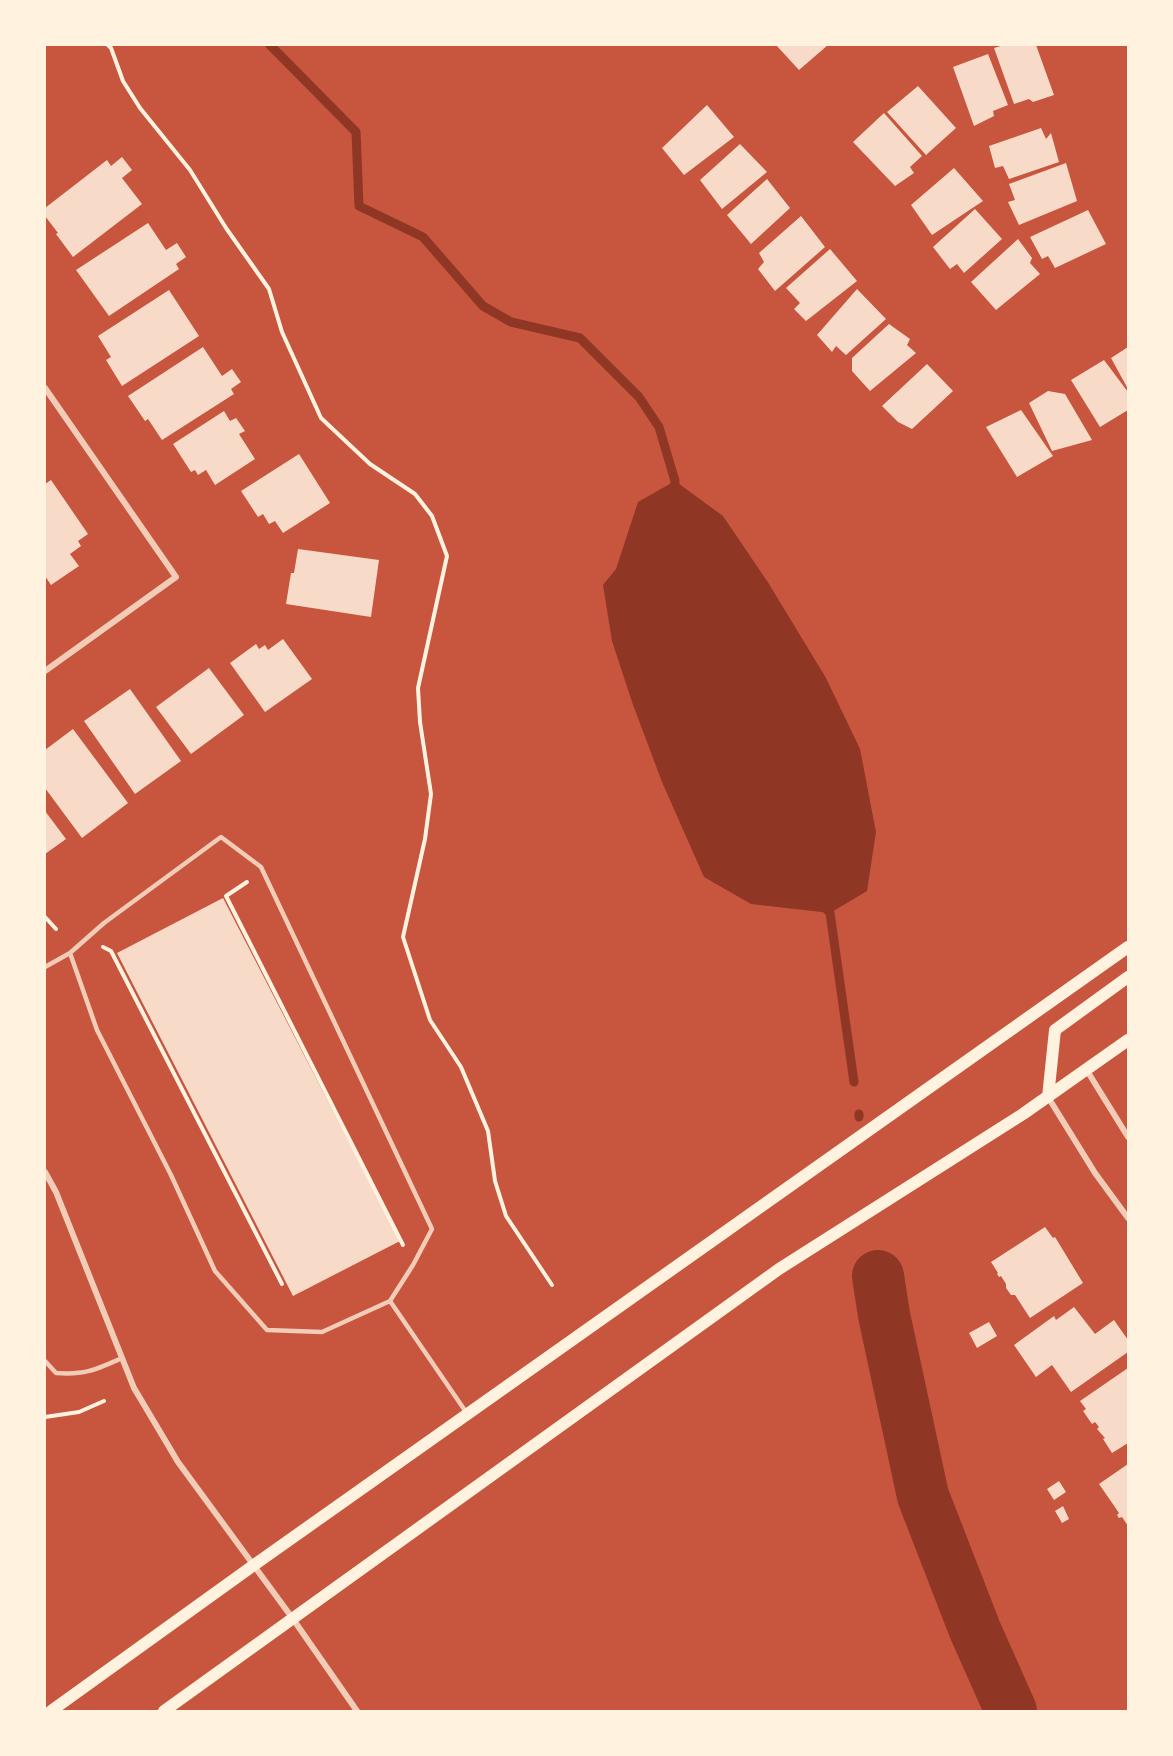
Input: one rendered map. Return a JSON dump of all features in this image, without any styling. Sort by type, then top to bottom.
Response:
[{"type":"main road","points":[[51,1711],[467,1414],[1128,948]]},
{"type":"main road","points":[[1047,1097],[1055,1029],[1128,977]]},
{"type":"main road","points":[[164,1711],[779,1269],[1047,1097],[1128,1040]]},
{"type":"street","points":[[45,388],[176,577],[45,671]]},
{"type":"street","points":[[1086,1069],[1128,1137]]},
{"type":"street","points":[[1047,1097],[1095,1173],[1128,1218]]},
{"type":"street","points":[[45,1172],[56,1192],[134,1388],[178,1462],[357,1711]]},
{"type":"lane","points":[[45,967],[70,952],[104,923],[221,837],[261,867],[432,1230],[390,1301],[322,1332],[267,1330],[215,1271],[171,1175],[97,1030],[70,952]]},
{"type":"lane","points":[[390,1301],[467,1414]]},
{"type":"lane","points":[[45,1361],[56,1373],[75,1374],[91,1372],[122,1358]]},
{"type":"path","points":[[108,45],[123,81],[140,108],[189,170],[225,228],[270,289],[282,332],[321,418],[370,464],[415,494],[432,516],[447,556],[418,688],[420,722],[431,794],[425,839],[403,937],[430,1020],[461,1067],[488,1131],[495,1181],[506,1216],[552,1285]]},
{"type":"path","points":[[247,882],[226,896],[403,1245]]},
{"type":"path","points":[[45,917],[56,929]]},
{"type":"path","points":[[102,946],[111,951],[282,1284]]},
{"type":"path","points":[[45,1417],[79,1413],[104,1401]]},
{"type":"shaded area","points":[[675,481],[723,516],[769,584],[826,678],[860,749],[876,832],[867,891],[830,913],[751,904],[704,877],[662,782],[632,702],[612,641],[603,585],[616,569],[638,502]]},
{"type":"building","points":[[776,45],[828,45],[799,70]]},
{"type":"building","points":[[1004,45],[1036,45],[1054,95],[1033,102],[1029,99],[1014,104],[994,48]]},
{"type":"building","points":[[988,54],[1008,105],[993,111],[994,116],[974,126],[953,67]]},
{"type":"building","points":[[918,86],[956,128],[926,155],[887,112]]},
{"type":"building","points":[[707,105],[734,137],[684,175],[662,148]]},
{"type":"building","points":[[884,113],[922,156],[910,167],[914,173],[895,186],[853,142]]},
{"type":"building","points":[[1041,128],[1046,139],[1051,133],[1059,162],[1009,179],[1003,166],[995,168],[989,146]]},
{"type":"building","points":[[740,144],[767,172],[722,209],[700,180]]},
{"type":"building","points":[[122,157],[132,170],[122,178],[142,204],[73,257],[45,216],[45,208],[107,160],[111,166]]},
{"type":"building","points":[[1066,163],[1077,201],[1019,225],[1008,202],[1015,200],[1009,184]]},
{"type":"building","points":[[954,168],[983,201],[932,235],[911,205]]},
{"type":"building","points":[[767,179],[790,208],[751,244],[727,215]]},
{"type":"building","points":[[975,209],[1002,239],[964,273],[957,264],[950,269],[933,247]]},
{"type":"building","points":[[1088,210],[1106,244],[1055,268],[1048,256],[1042,259],[1030,237]]},
{"type":"building","points":[[801,216],[825,247],[775,291],[758,269],[764,262],[759,253]]},
{"type":"building","points":[[148,223],[166,250],[177,243],[186,257],[176,264],[179,269],[109,316],[76,270]]},
{"type":"building","points":[[1018,239],[1032,258],[1030,263],[1040,274],[996,310],[971,282]]},
{"type":"building","points":[[830,249],[857,281],[806,321],[794,309],[800,303],[786,288]]},
{"type":"building","points":[[857,289],[886,319],[846,355],[836,346],[832,352],[817,335]]},
{"type":"building","points":[[169,290],[199,336],[122,386],[106,360],[111,357],[98,336]]},
{"type":"building","points":[[889,324],[910,339],[907,345],[916,353],[870,391],[852,371],[852,358]]},
{"type":"building","points":[[203,347],[222,376],[232,369],[241,382],[231,389],[234,394],[162,440],[148,419],[145,421],[128,396]]},
{"type":"building","points":[[1128,347],[1128,389],[1111,358]]},
{"type":"building","points":[[1104,360],[1128,392],[1128,410],[1100,427],[1071,380]]},
{"type":"building","points":[[927,364],[953,391],[912,429],[898,422],[882,406]]},
{"type":"building","points":[[1048,391],[1065,394],[1092,440],[1052,451],[1029,403]]},
{"type":"building","points":[[1021,410],[1053,456],[1017,477],[986,427]]},
{"type":"building","points":[[224,411],[230,421],[236,418],[245,431],[239,434],[255,459],[215,485],[206,470],[198,475],[195,470],[191,472],[173,444]]},
{"type":"building","points":[[299,454],[330,503],[283,533],[275,521],[269,524],[263,514],[258,517],[241,491]]},
{"type":"building","points":[[51,480],[88,534],[78,541],[81,546],[70,554],[79,566],[51,585],[45,576],[45,484]]},
{"type":"building","points":[[298,549],[379,560],[371,617],[286,604]]},
{"type":"building","points":[[283,639],[312,679],[265,712],[230,663],[256,644],[259,649],[265,645],[268,650]]},
{"type":"building","points":[[209,668],[244,715],[191,754],[156,707]]},
{"type":"building","points":[[130,689],[181,761],[135,794],[84,721]]},
{"type":"building","points":[[73,729],[128,803],[82,838],[45,788],[45,750]]},
{"type":"building","points":[[45,811],[66,839],[45,854]]},
{"type":"building","points":[[223,898],[400,1241],[293,1296],[117,953]]},
{"type":"building","points":[[1045,1227],[1053,1238],[1055,1237],[1083,1283],[1030,1318],[1015,1295],[1011,1295],[1006,1288],[1006,1284],[1001,1276],[999,1277],[991,1262]]},
{"type":"building","points":[[1074,1307],[1095,1334],[1114,1320],[1128,1340],[1128,1352],[1071,1392],[1052,1365],[1036,1377],[1014,1345],[1054,1316],[1056,1320]]},
{"type":"building","points":[[989,1322],[997,1336],[977,1348],[969,1333]]},
{"type":"building","points":[[1128,1368],[1128,1443],[1112,1453],[1103,1439],[1105,1438],[1097,1429],[1099,1427],[1095,1422],[1092,1424],[1083,1411],[1086,1409],[1080,1401]]},
{"type":"building","points":[[1128,1464],[1128,1526],[1122,1517],[1119,1518],[1117,1515],[1119,1513],[1099,1484]]},
{"type":"building","points":[[1059,1481],[1066,1492],[1054,1500],[1047,1489]]},
{"type":"building","points":[[1063,1506],[1069,1519],[1062,1523],[1055,1511]]},
{"type":"waterway","points":[[270,45],[356,132],[359,206],[423,237],[483,306],[511,322],[580,338],[639,397],[659,427],[675,481],[674,492]]},
{"type":"waterway","points":[[822,904],[830,913],[854,1082]]},
{"type":"waterway","points":[[878,1276],[884,1315],[923,1496],[975,1630],[1011,1711]]}]
